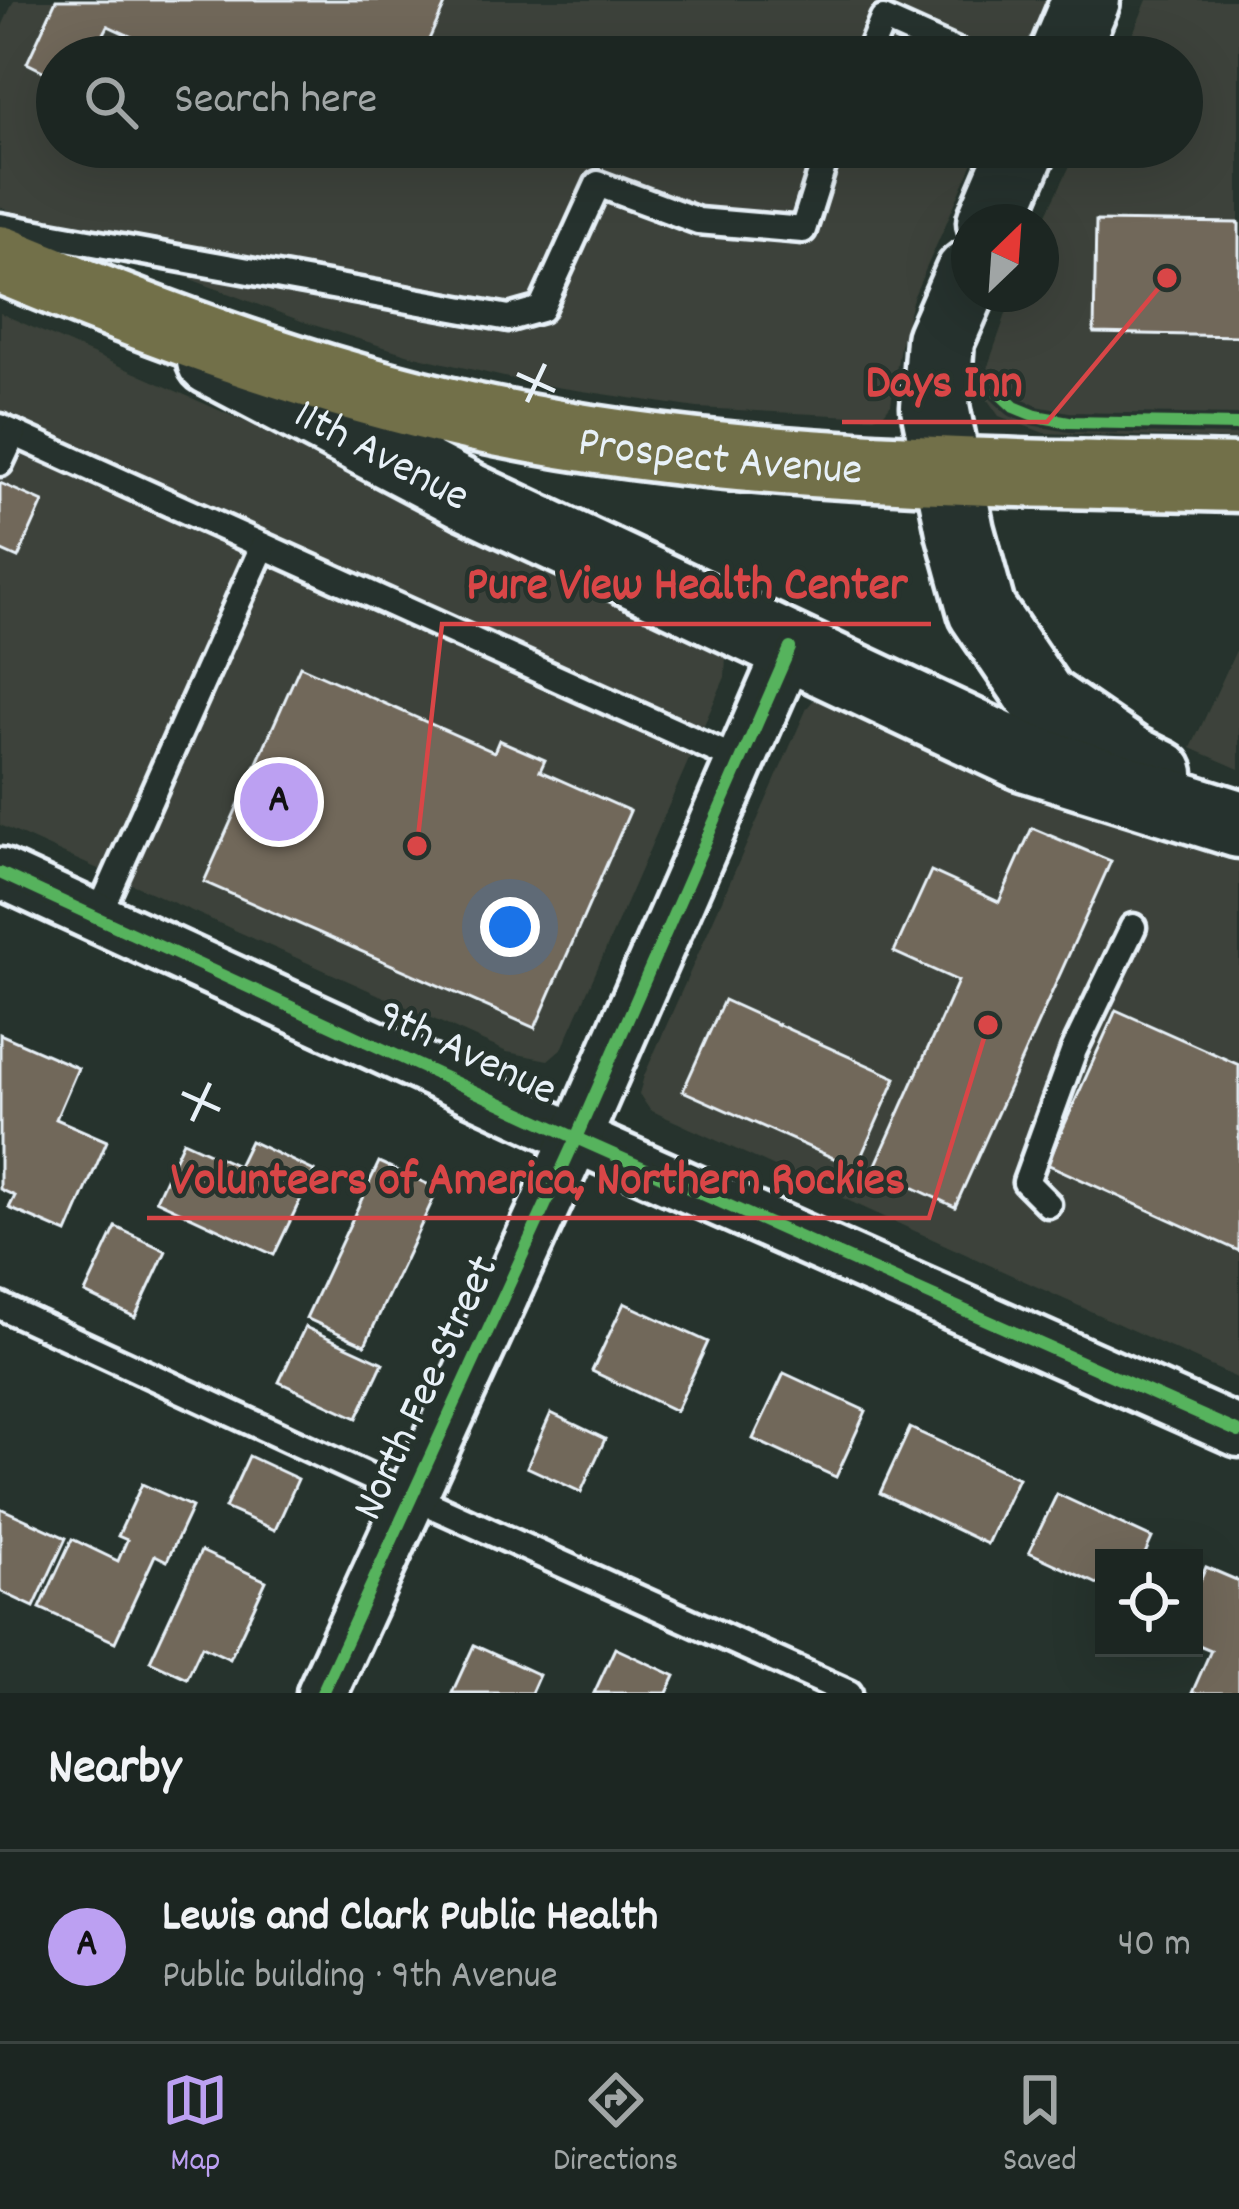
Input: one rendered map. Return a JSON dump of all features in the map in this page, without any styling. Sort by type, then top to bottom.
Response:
[{"type":"highway","name":"11th Avenue","points":[[0,259],[80,292]]},
{"type":"highway","name":"Prospect Avenue","points":[[80,292],[273,364],[374,394],[475,418],[653,448],[946,470],[1239,478]]},
{"type":"main road","points":[[1071,36],[1087,0]]},
{"type":"main road","points":[[999,204],[1014,168]]},
{"type":"main road","name":"11th Avenue","points":[[80,292],[468,496],[1024,757],[1239,824]]},
{"type":"main road","points":[[952,312],[940,340],[935,407],[982,611],[1042,699],[1128,758],[1239,812]]},
{"type":"street","name":"North Fee Street","points":[[322,1693],[576,1138],[790,648]]},
{"type":"street","name":"9th Avenue","points":[[0,873],[576,1138],[1239,1432]]},
{"type":"lane","points":[[876,36],[883,19],[921,36]]},
{"type":"lane","points":[[0,226],[509,318],[541,310],[598,184],[698,221],[803,230],[822,168]]},
{"type":"lane","points":[[0,463],[7,430],[740,761]]},
{"type":"lane","points":[[97,918],[263,546]]},
{"type":"lane","points":[[1048,1204],[1026,1182],[1074,1050],[1133,927]]},
{"type":"lane","points":[[0,1306],[849,1693]]},
{"type":"shaded area","points":[[14,0],[1046,0],[1030,36],[36,36],[36,168],[971,168],[913,298],[891,404],[874,417],[697,408],[529,383],[410,355],[304,322],[0,207],[0,31]]},
{"type":"shaded area","points":[[1147,0],[1239,0],[1239,440],[1044,433],[999,416],[985,396],[989,363],[1007,312],[1059,312],[1059,204],[1052,204],[1069,168],[1203,168],[1203,36],[1132,36]]},
{"type":"shaded area","points":[[0,313],[311,451],[714,641],[726,655],[725,677],[563,1047],[548,1060],[507,1052],[0,825]]},
{"type":"shaded area","points":[[1239,644],[1239,769],[1191,748]]},
{"type":"shaded area","points":[[828,692],[1007,773],[1239,860],[1239,1379],[650,1110],[639,1094],[807,708]]},
{"type":"building","points":[[56,0],[447,0],[431,36],[130,36],[108,26],[103,36],[39,36]]},
{"type":"building","points":[[36,43],[36,68],[27,63]]},
{"type":"building","points":[[1096,221],[1239,223],[1239,336],[1094,333]]},
{"type":"building","points":[[0,483],[43,502],[18,558],[0,550]]},
{"type":"building","points":[[300,666],[494,752],[499,740],[545,760],[540,771],[630,811],[535,1028],[204,882]]},
{"type":"building","points":[[1032,828],[1111,861],[955,1207],[874,1169],[958,981],[894,952],[931,871],[999,902]]},
{"type":"building","points":[[724,1000],[896,1078],[856,1168],[683,1091]]},
{"type":"building","points":[[1116,1010],[1239,1065],[1239,1251],[1047,1164]]},
{"type":"building","points":[[0,1034],[78,1068],[56,1119],[107,1141],[67,1233],[9,1208],[15,1196],[0,1189]]},
{"type":"building","points":[[183,1141],[238,1166],[250,1141],[314,1171],[274,1255],[156,1200]]},
{"type":"building","points":[[379,1162],[438,1189],[365,1345],[306,1318]]},
{"type":"building","points":[[116,1227],[166,1251],[135,1317],[85,1293]]},
{"type":"building","points":[[624,1303],[708,1342],[676,1411],[592,1371]]},
{"type":"building","points":[[305,1327],[383,1363],[357,1418],[279,1382]]},
{"type":"building","points":[[784,1373],[866,1411],[836,1477],[753,1439]]},
{"type":"building","points":[[551,1413],[605,1439],[581,1492],[527,1467]]},
{"type":"building","points":[[910,1428],[1018,1478],[987,1544],[880,1493]]},
{"type":"building","points":[[249,1456],[298,1479],[275,1530],[225,1508]]},
{"type":"building","points":[[142,1484],[192,1507],[167,1561],[155,1555],[115,1642],[40,1608],[72,1539],[118,1561],[127,1540],[118,1536]]},
{"type":"building","points":[[1057,1494],[1152,1538],[1147,1549],[1095,1549],[1095,1583],[1029,1552]]},
{"type":"building","points":[[0,1508],[66,1538],[34,1607],[0,1591]]},
{"type":"building","points":[[201,1551],[266,1581],[230,1659],[202,1646],[187,1678],[150,1661]]},
{"type":"building","points":[[1206,1567],[1239,1581],[1239,1693],[1192,1693],[1211,1650],[1203,1647]]},
{"type":"building","points":[[474,1645],[539,1675],[531,1693],[452,1693]]},
{"type":"building","points":[[615,1648],[675,1676],[667,1693],[594,1693]]},
{"type":"cycle path","points":[[998,392],[1014,407],[1069,422],[1239,425]]},
{"type":"cycle path","points":[[322,1693],[576,1138],[790,648]]},
{"type":"cycle path","points":[[0,873],[576,1138],[1239,1432]]},
{"type":"place","name":"Days Inn","points":[[1167,278]]},
{"type":"place","name":"Lewis and Clark Public Health","points":[[279,802]]},
{"type":"place","name":"Pure View Health Center","points":[[417,846]]},
{"type":"place","name":"Volunteers of America, Northern Rockies","points":[[988,1025]]}]
